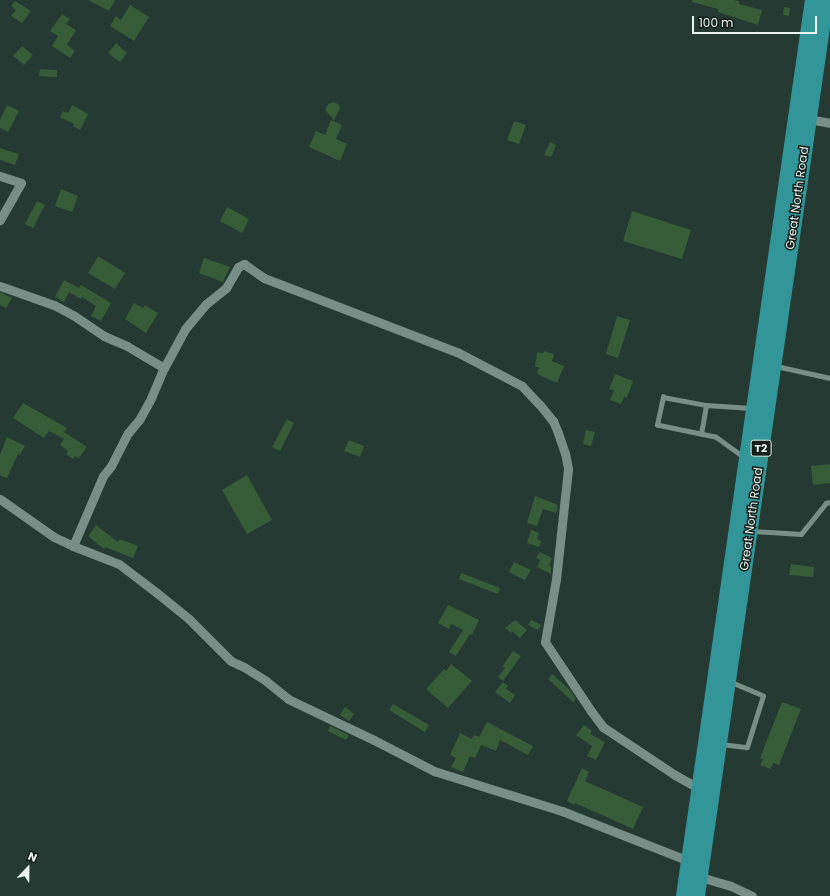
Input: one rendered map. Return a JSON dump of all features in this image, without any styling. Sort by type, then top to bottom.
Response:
[{"type":"highway","name":"Great North Road","points":[[697,896],[728,681],[743,532],[747,460],[813,0]]},
{"type":"highway","name":"Great North Road","points":[[684,896],[700,785],[773,365],[826,0]]},
{"type":"street","points":[[808,119],[830,123]]},
{"type":"street","points":[[0,176],[21,183],[0,220]]},
{"type":"street","points":[[73,546],[98,486],[128,433],[142,415],[164,368],[185,329],[206,304],[226,288],[238,267],[244,264],[264,278],[457,352],[522,386],[540,405],[553,421],[563,446],[568,469],[556,579],[545,642],[590,711],[603,727],[675,775],[691,784],[700,785]]},
{"type":"street","points":[[0,286],[54,305],[73,315],[104,336],[127,346],[164,368]]},
{"type":"street","points":[[0,498],[38,527],[73,546],[119,564],[189,619],[231,661],[244,667],[266,681],[288,700],[374,740],[434,771],[562,811],[690,861]]},
{"type":"street","points":[[700,876],[731,886],[752,896]]},
{"type":"lane","points":[[773,365],[830,378]]},
{"type":"lane","points":[[747,460],[715,437],[658,425],[663,397],[706,405],[744,409],[754,408]]},
{"type":"lane","points":[[700,434],[706,405]]},
{"type":"lane","points":[[743,532],[801,534],[826,503],[830,502]]},
{"type":"lane","points":[[719,744],[747,747],[762,696],[728,681]]},
{"type":"building","points":[[88,0],[115,0],[109,11]]},
{"type":"building","points":[[692,0],[734,0],[739,1],[739,4],[762,10],[758,25],[718,12],[718,9],[692,2]]},
{"type":"building","points":[[15,1],[31,11],[22,23],[11,16],[16,10],[11,6]]},
{"type":"building","points":[[130,5],[149,17],[134,41],[110,26],[116,16],[121,20]]},
{"type":"building","points":[[784,7],[790,8],[789,16],[783,15]]},
{"type":"building","points":[[62,14],[70,19],[66,24],[76,30],[67,45],[75,51],[70,58],[52,46],[58,36],[50,31]]},
{"type":"building","points":[[116,43],[127,53],[120,62],[108,53]]},
{"type":"building","points":[[22,46],[33,55],[24,65],[13,56]]},
{"type":"building","points":[[40,69],[57,70],[57,77],[39,76]]},
{"type":"building","points":[[333,102],[338,104],[340,108],[334,120],[325,110],[328,104]]},
{"type":"building","points":[[7,105],[19,111],[8,132],[0,128],[0,120]]},
{"type":"building","points":[[72,105],[88,114],[80,130],[73,126],[74,124],[60,117],[63,111],[68,113]]},
{"type":"building","points":[[331,120],[342,125],[336,139],[347,144],[340,161],[309,147],[316,131],[325,135]]},
{"type":"building","points":[[514,121],[526,125],[519,144],[507,140]]},
{"type":"building","points":[[550,142],[556,145],[551,157],[544,155]]},
{"type":"building","points":[[0,148],[19,154],[15,165],[0,160]]},
{"type":"building","points":[[61,189],[78,196],[72,212],[55,206]]},
{"type":"building","points":[[37,201],[45,205],[33,228],[25,224]]},
{"type":"building","points":[[227,207],[249,219],[242,233],[220,221]]},
{"type":"building","points":[[632,211],[691,230],[682,259],[623,241]]},
{"type":"building","points":[[98,256],[125,273],[115,289],[88,273]]},
{"type":"building","points":[[204,258],[230,267],[223,282],[199,273]]},
{"type":"building","points":[[64,280],[79,288],[81,285],[111,303],[101,321],[91,316],[96,306],[82,297],[81,299],[69,292],[64,302],[55,297]]},
{"type":"building","points":[[0,292],[12,298],[6,308],[0,305]]},
{"type":"building","points":[[134,303],[143,308],[145,305],[158,313],[146,333],[125,319]]},
{"type":"building","points":[[617,316],[630,320],[618,358],[606,354]]},
{"type":"building","points":[[544,351],[554,354],[552,361],[564,366],[557,383],[537,374],[539,367],[535,367],[537,352],[543,353]]},
{"type":"building","points":[[615,374],[633,381],[627,398],[624,397],[621,404],[610,400],[614,391],[609,389]]},
{"type":"building","points":[[23,403],[67,428],[64,432],[87,447],[79,458],[75,456],[73,459],[66,454],[68,451],[60,445],[64,439],[49,431],[44,438],[13,418]]},
{"type":"building","points":[[287,419],[294,423],[280,451],[272,447]]},
{"type":"building","points":[[586,430],[595,432],[591,446],[583,444]]},
{"type":"building","points":[[7,437],[25,446],[20,455],[18,454],[7,478],[0,475],[0,455]]},
{"type":"building","points":[[349,440],[364,446],[360,457],[344,451]]},
{"type":"building","points":[[830,464],[830,483],[813,485],[811,466]]},
{"type":"building","points":[[247,475],[272,520],[247,534],[222,490]]},
{"type":"building","points":[[535,496],[558,505],[556,513],[543,509],[537,526],[527,523]]},
{"type":"building","points":[[96,525],[118,542],[120,539],[138,546],[133,558],[105,547],[104,549],[88,536]]},
{"type":"building","points":[[531,530],[539,533],[537,539],[541,541],[539,547],[527,543]]},
{"type":"building","points":[[540,552],[552,558],[549,566],[551,567],[551,574],[537,567],[540,560],[536,558]]},
{"type":"building","points":[[514,562],[531,570],[525,580],[509,572]]},
{"type":"building","points":[[791,564],[814,567],[813,577],[789,575]]},
{"type":"building","points":[[461,573],[500,588],[498,594],[459,579]]},
{"type":"building","points":[[448,605],[479,620],[472,635],[470,634],[456,656],[449,652],[463,630],[451,624],[449,629],[438,623]]},
{"type":"building","points":[[515,620],[527,630],[520,638],[512,631],[511,633],[505,628]]},
{"type":"building","points":[[531,620],[541,625],[538,630],[528,625]]},
{"type":"building","points":[[513,651],[521,656],[503,681],[498,677],[505,668],[502,667]]},
{"type":"building","points":[[451,664],[472,681],[448,708],[426,689],[444,669],[446,671]]},
{"type":"building","points":[[552,674],[570,690],[576,699],[573,702],[548,679]]},
{"type":"building","points":[[503,682],[508,686],[506,689],[515,695],[510,703],[495,692]]},
{"type":"building","points":[[782,702],[801,709],[779,765],[773,763],[771,769],[760,765],[763,759],[760,758]]},
{"type":"building","points":[[393,704],[429,725],[425,732],[389,710]]},
{"type":"building","points":[[345,707],[354,714],[349,721],[340,715]]},
{"type":"building","points":[[487,722],[533,746],[528,755],[500,740],[496,751],[481,745],[475,758],[470,756],[463,772],[451,767],[456,758],[450,755],[460,733],[472,739],[474,735],[479,737]]},
{"type":"building","points":[[584,725],[592,731],[590,734],[605,742],[596,760],[587,756],[592,746],[576,735]]},
{"type":"building","points":[[330,726],[349,735],[346,740],[328,731]]},
{"type":"building","points":[[582,768],[589,772],[585,781],[643,807],[633,829],[575,803],[574,805],[567,801]]}]
